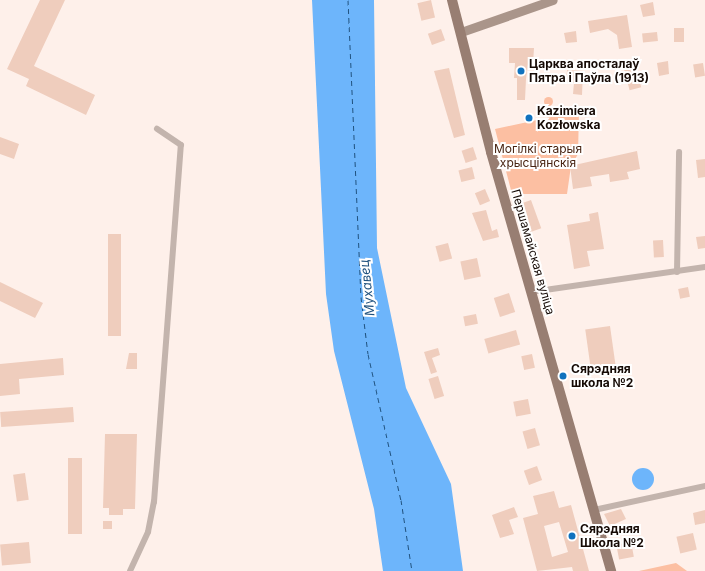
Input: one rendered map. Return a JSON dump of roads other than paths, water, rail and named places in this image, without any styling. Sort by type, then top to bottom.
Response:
[{"type":"main road","name":"Першамайская вуліца","points":[[452,0],[531,292],[611,571]]},
{"type":"main road","points":[[461,32],[553,0]]},
{"type":"street","points":[[130,571],[148,532],[154,502],[181,145],[157,129]]},
{"type":"street","points":[[677,272],[679,152]]},
{"type":"street","points":[[531,292],[705,267]]},
{"type":"street","points":[[594,510],[705,486]]},
{"type":"water","name":"Мухавец","points":[[312,0],[374,0],[377,248],[406,388],[451,484],[463,571],[383,571],[374,509],[334,351],[326,294]]},
{"type":"water","points":[[643,468],[651,471],[654,479],[651,487],[643,490],[635,487],[632,479],[635,471]]},
{"type":"place","name":"Царква апосталаў Пятра і Паўла (1913)","points":[[521,71]]},
{"type":"place","name":"Kazimiera Kozłowska","points":[[529,118]]},
{"type":"place","name":"Сярэдняя школа №2","points":[[563,376]]},
{"type":"place","name":"Сярэдняя Школа №2","points":[[572,536]]},
{"type":"park label","name":"Могілкі старыя хрысціянскія","points":[[538,156]]}]
